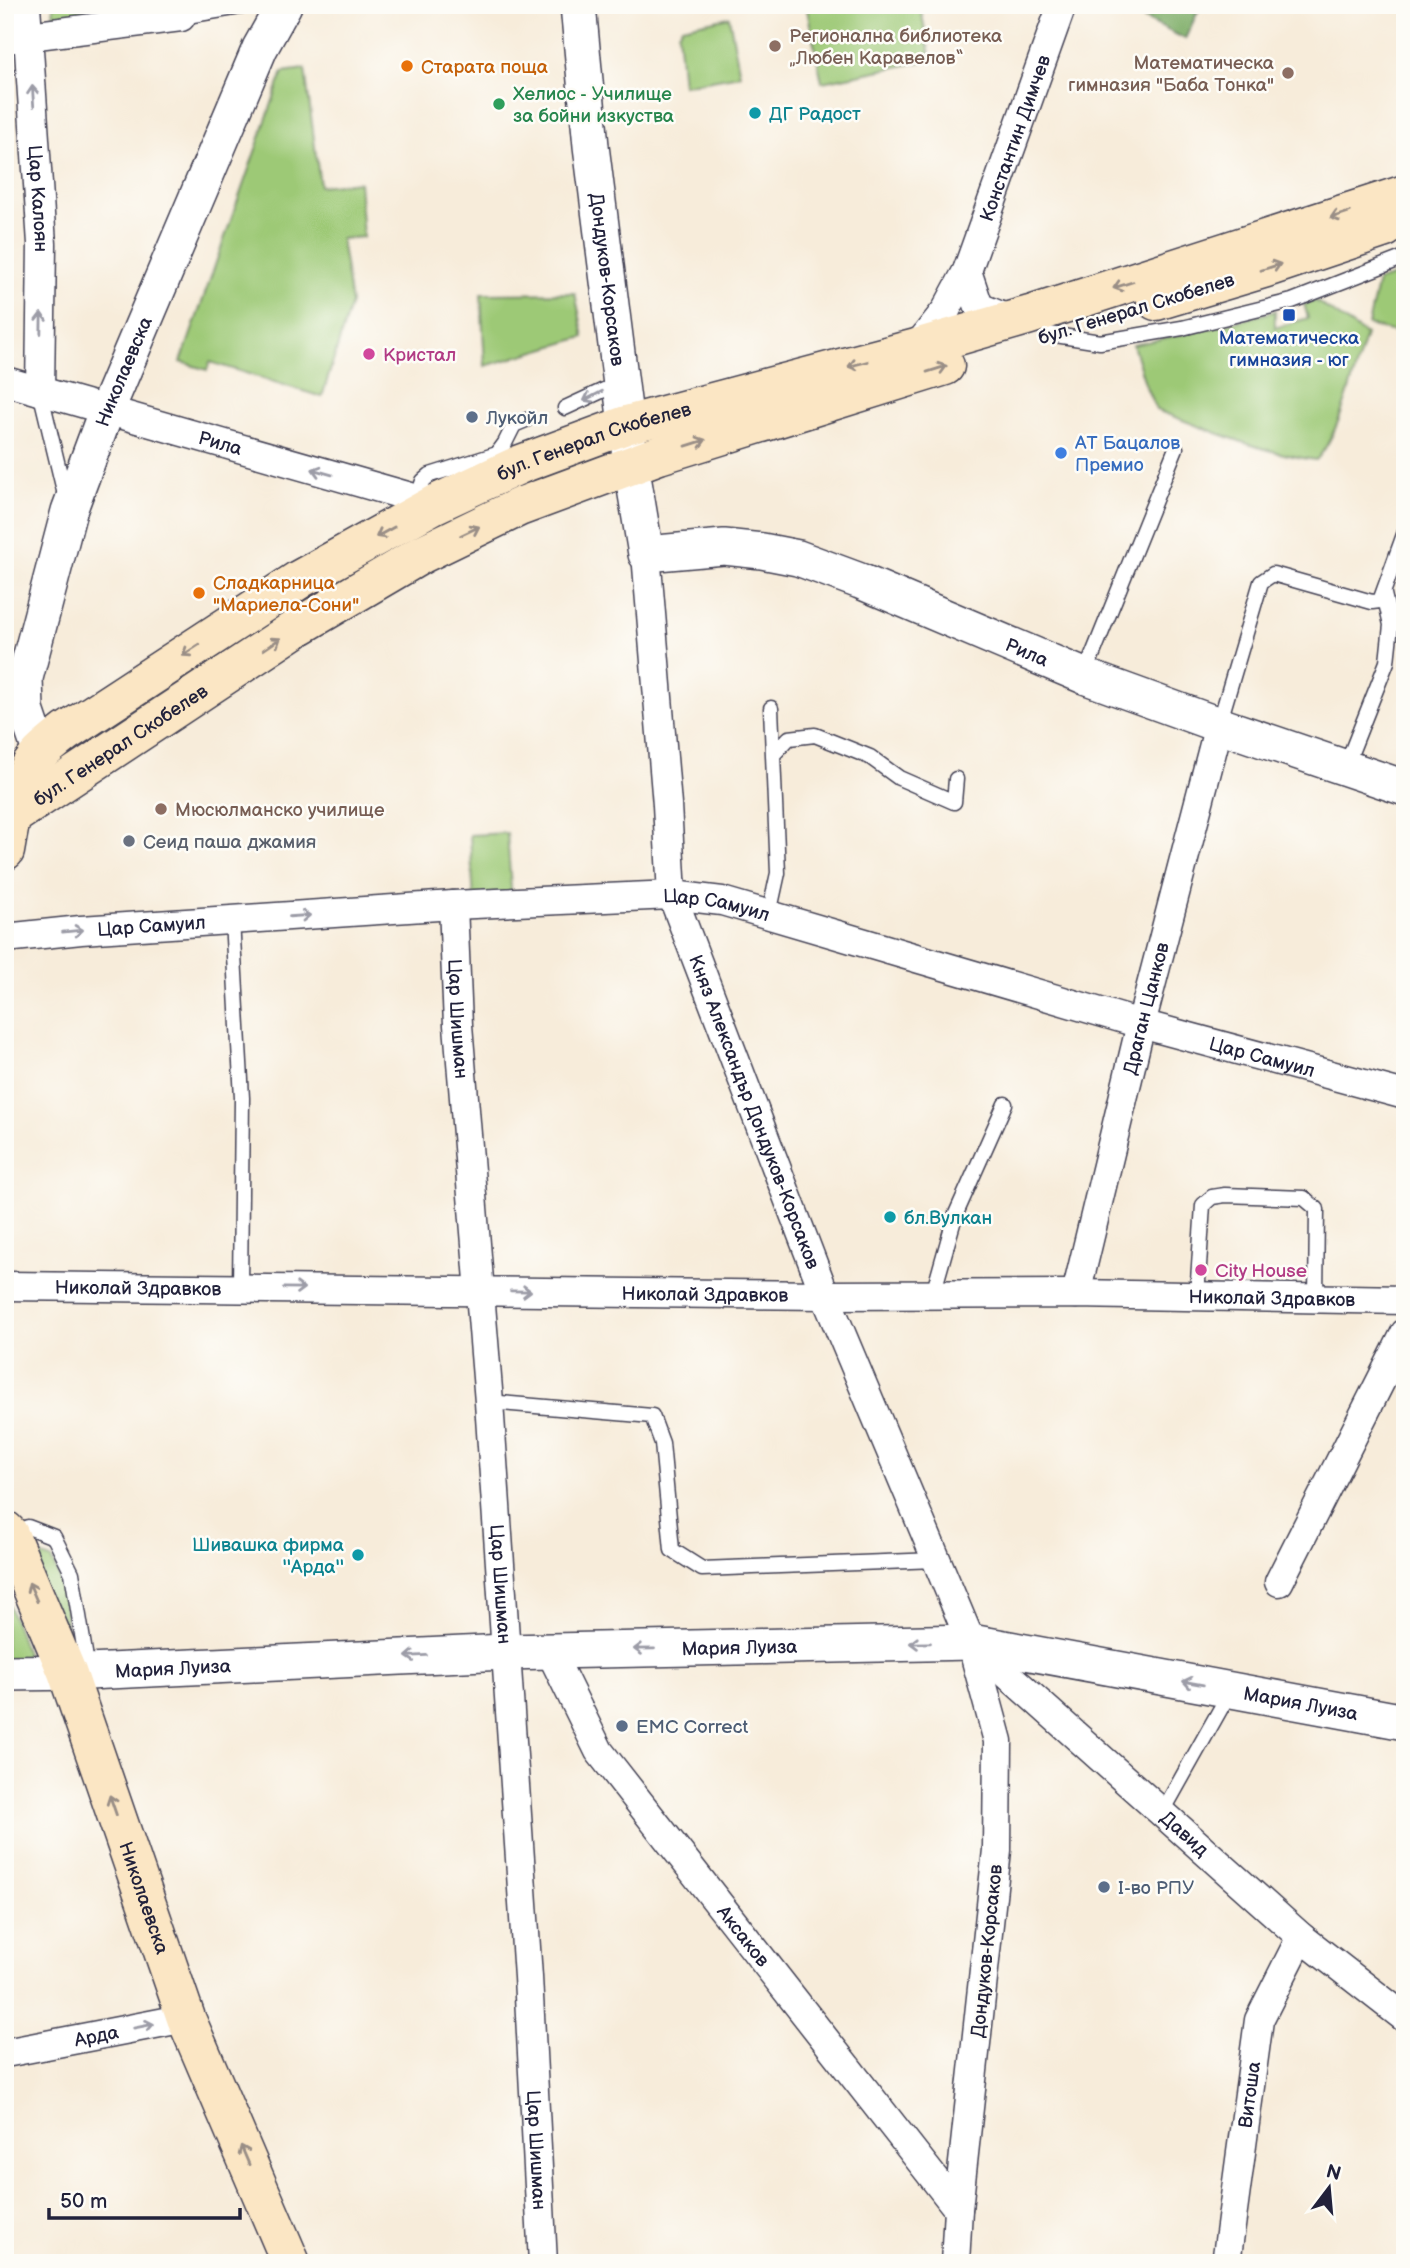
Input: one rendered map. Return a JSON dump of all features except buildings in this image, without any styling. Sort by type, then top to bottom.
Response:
[{"type":"main road","name":"бул. Генерал Скобелев","points":[[8,834],[24,777],[41,754],[66,732],[300,579],[426,502],[626,425],[1011,320],[1405,194]]},
{"type":"main road","name":"бул. Генерал Скобелев","points":[[8,834],[298,627],[422,554],[519,507],[631,464],[1266,268],[1405,221]]},
{"type":"main road","name":"Николаевска","points":[[7,1532],[78,1672],[186,2018],[291,2263]]},
{"type":"street","name":"Цар Калоян","points":[[26,5],[17,37],[42,244],[40,391]]},
{"type":"street","name":"Николаевска","points":[[41,754],[26,710],[25,678],[69,512],[107,409],[260,48],[284,5]]},
{"type":"street","name":"Дондуков-Корсаков","points":[[579,5],[591,146],[631,464],[646,554]]},
{"type":"street","name":"Константин Димчев","points":[[916,348],[946,310],[967,271],[1062,5]]},
{"type":"street","points":[[17,37],[181,17]]},
{"type":"street","points":[[967,271],[979,307],[1011,320]]},
{"type":"street","name":"Рила","points":[[5,381],[426,502]]},
{"type":"street","name":"Рила","points":[[646,554],[724,547],[798,558],[860,581],[1084,676],[1405,788]]},
{"type":"street","name":"Княз Александър Дондуков-Корсаков","points":[[646,554],[672,895],[825,1295],[971,1642]]},
{"type":"street","name":"Драган Цанков","points":[[1076,1294],[1141,1024],[1219,725]]},
{"type":"street","name":"Цар Самуил","points":[[5,938],[81,930],[453,905],[672,895],[722,901],[1141,1024],[1405,1096]]},
{"type":"street","name":"Цар Шишман","points":[[453,905],[458,1025],[489,1402],[528,1977],[543,2263]]},
{"type":"street","name":"Николай Здравков","points":[[5,1286],[825,1295],[1076,1294],[1405,1300]]},
{"type":"street","points":[[1279,1582],[1405,1332]]},
{"type":"street","name":"Дондуков-Корсаков","points":[[955,2263],[958,2209],[997,1850],[998,1741],[971,1642]]},
{"type":"street","name":"Мария Луиза","points":[[5,1673],[505,1652],[971,1642],[1405,1722]]},
{"type":"street","name":"Давид","points":[[971,1642],[1301,1937],[1405,2018]]},
{"type":"street","name":"Аксаков","points":[[550,1651],[599,1751],[958,2209]]},
{"type":"street","name":"Витоша","points":[[1226,2263],[1259,2020],[1301,1937]]},
{"type":"street","name":"Арда","points":[[5,2053],[186,2018]]},
{"type":"lane","points":[[181,17],[252,5]]},
{"type":"lane","points":[[1049,334],[1100,342],[1182,328],[1292,301],[1405,257]]},
{"type":"lane","points":[[565,408],[621,382]]},
{"type":"lane","points":[[40,391],[69,512]]},
{"type":"lane","points":[[426,502],[423,481],[430,475],[497,454],[514,425],[526,420]]},
{"type":"lane","points":[[1084,676],[1176,448]]},
{"type":"lane","points":[[1219,725],[1261,582],[1273,574],[1372,602],[1380,601],[1405,532]]},
{"type":"lane","points":[[1345,768],[1387,662],[1391,625],[1384,594]]},
{"type":"lane","points":[[769,914],[778,873],[771,708]]},
{"type":"lane","points":[[773,755],[789,738],[815,735],[870,757],[899,778],[954,802],[956,779]]},
{"type":"lane","points":[[232,920],[242,1098],[240,1288]]},
{"type":"lane","points":[[933,1294],[955,1216],[1005,1104]]},
{"type":"lane","points":[[1197,1296],[1203,1205],[1212,1198],[1225,1195],[1304,1198],[1317,1209],[1316,1299]]},
{"type":"lane","points":[[489,1402],[652,1416],[662,1443],[672,1550],[702,1569],[936,1560]]},
{"type":"lane","points":[[1162,1813],[1231,1690]]},
{"type":"green space","points":[[53,5],[167,5],[54,18]]},
{"type":"green space","points":[[806,5],[920,5],[931,60],[822,82]]},
{"type":"green space","points":[[1117,5],[1201,5],[1185,39]]},
{"type":"green space","points":[[729,17],[740,75],[683,85],[678,33],[682,27]]},
{"type":"green space","points":[[305,69],[320,186],[359,182],[363,237],[341,239],[351,303],[322,397],[210,362],[207,370],[181,362],[283,72]]},
{"type":"green space","points":[[1405,273],[1405,330],[1402,334],[1368,325],[1378,281]]},
{"type":"green space","points":[[575,293],[584,337],[485,366],[481,294]]},
{"type":"green space","points":[[1316,301],[1366,335],[1339,419],[1316,460],[1255,446],[1156,410],[1133,345],[1275,311],[1275,328],[1308,318],[1304,304]]},
{"type":"green space","points":[[507,833],[512,901],[474,903],[470,835]]},
{"type":"green space","points":[[28,1551],[51,1559],[57,1571],[65,1608],[65,1661]]},
{"type":"green space","points":[[5,1593],[29,1662],[5,1662]]},
{"type":"place","name":"Регионална библиотека „Любен Каравелов“","points":[[775,46]]},
{"type":"place","name":"Старата поща","points":[[407,66]]},
{"type":"place","name":"Математическа гимназия \"Баба Тонка\"","points":[[1288,73]]},
{"type":"place","name":"Хелиос - Училище за бойни изкуства","points":[[499,104]]},
{"type":"place","name":"ДГ Радост","points":[[755,113]]},
{"type":"place","name":"Математическа гимназия - юг","points":[[1289,315]]},
{"type":"place","name":"Кристал","points":[[369,354]]},
{"type":"place","name":"Лукойл","points":[[472,417]]},
{"type":"place","name":"АТ Бацалов Премио","points":[[1061,453]]},
{"type":"place","name":"Сладкарница \"Мариела-Сони\"","points":[[199,593]]},
{"type":"place","name":"Мюсюлманско училище","points":[[161,809]]},
{"type":"place","name":"Сеид паша джамия","points":[[129,841]]},
{"type":"place","name":"бл.Вулкан","points":[[890,1217]]},
{"type":"place","name":"City House","points":[[1201,1270]]},
{"type":"place","name":"Шивашка фирма ''Арда''","points":[[358,1555]]},
{"type":"place","name":"EMC Correct","points":[[622,1726]]},
{"type":"place","name":"I-во РПУ","points":[[1104,1887]]}]
